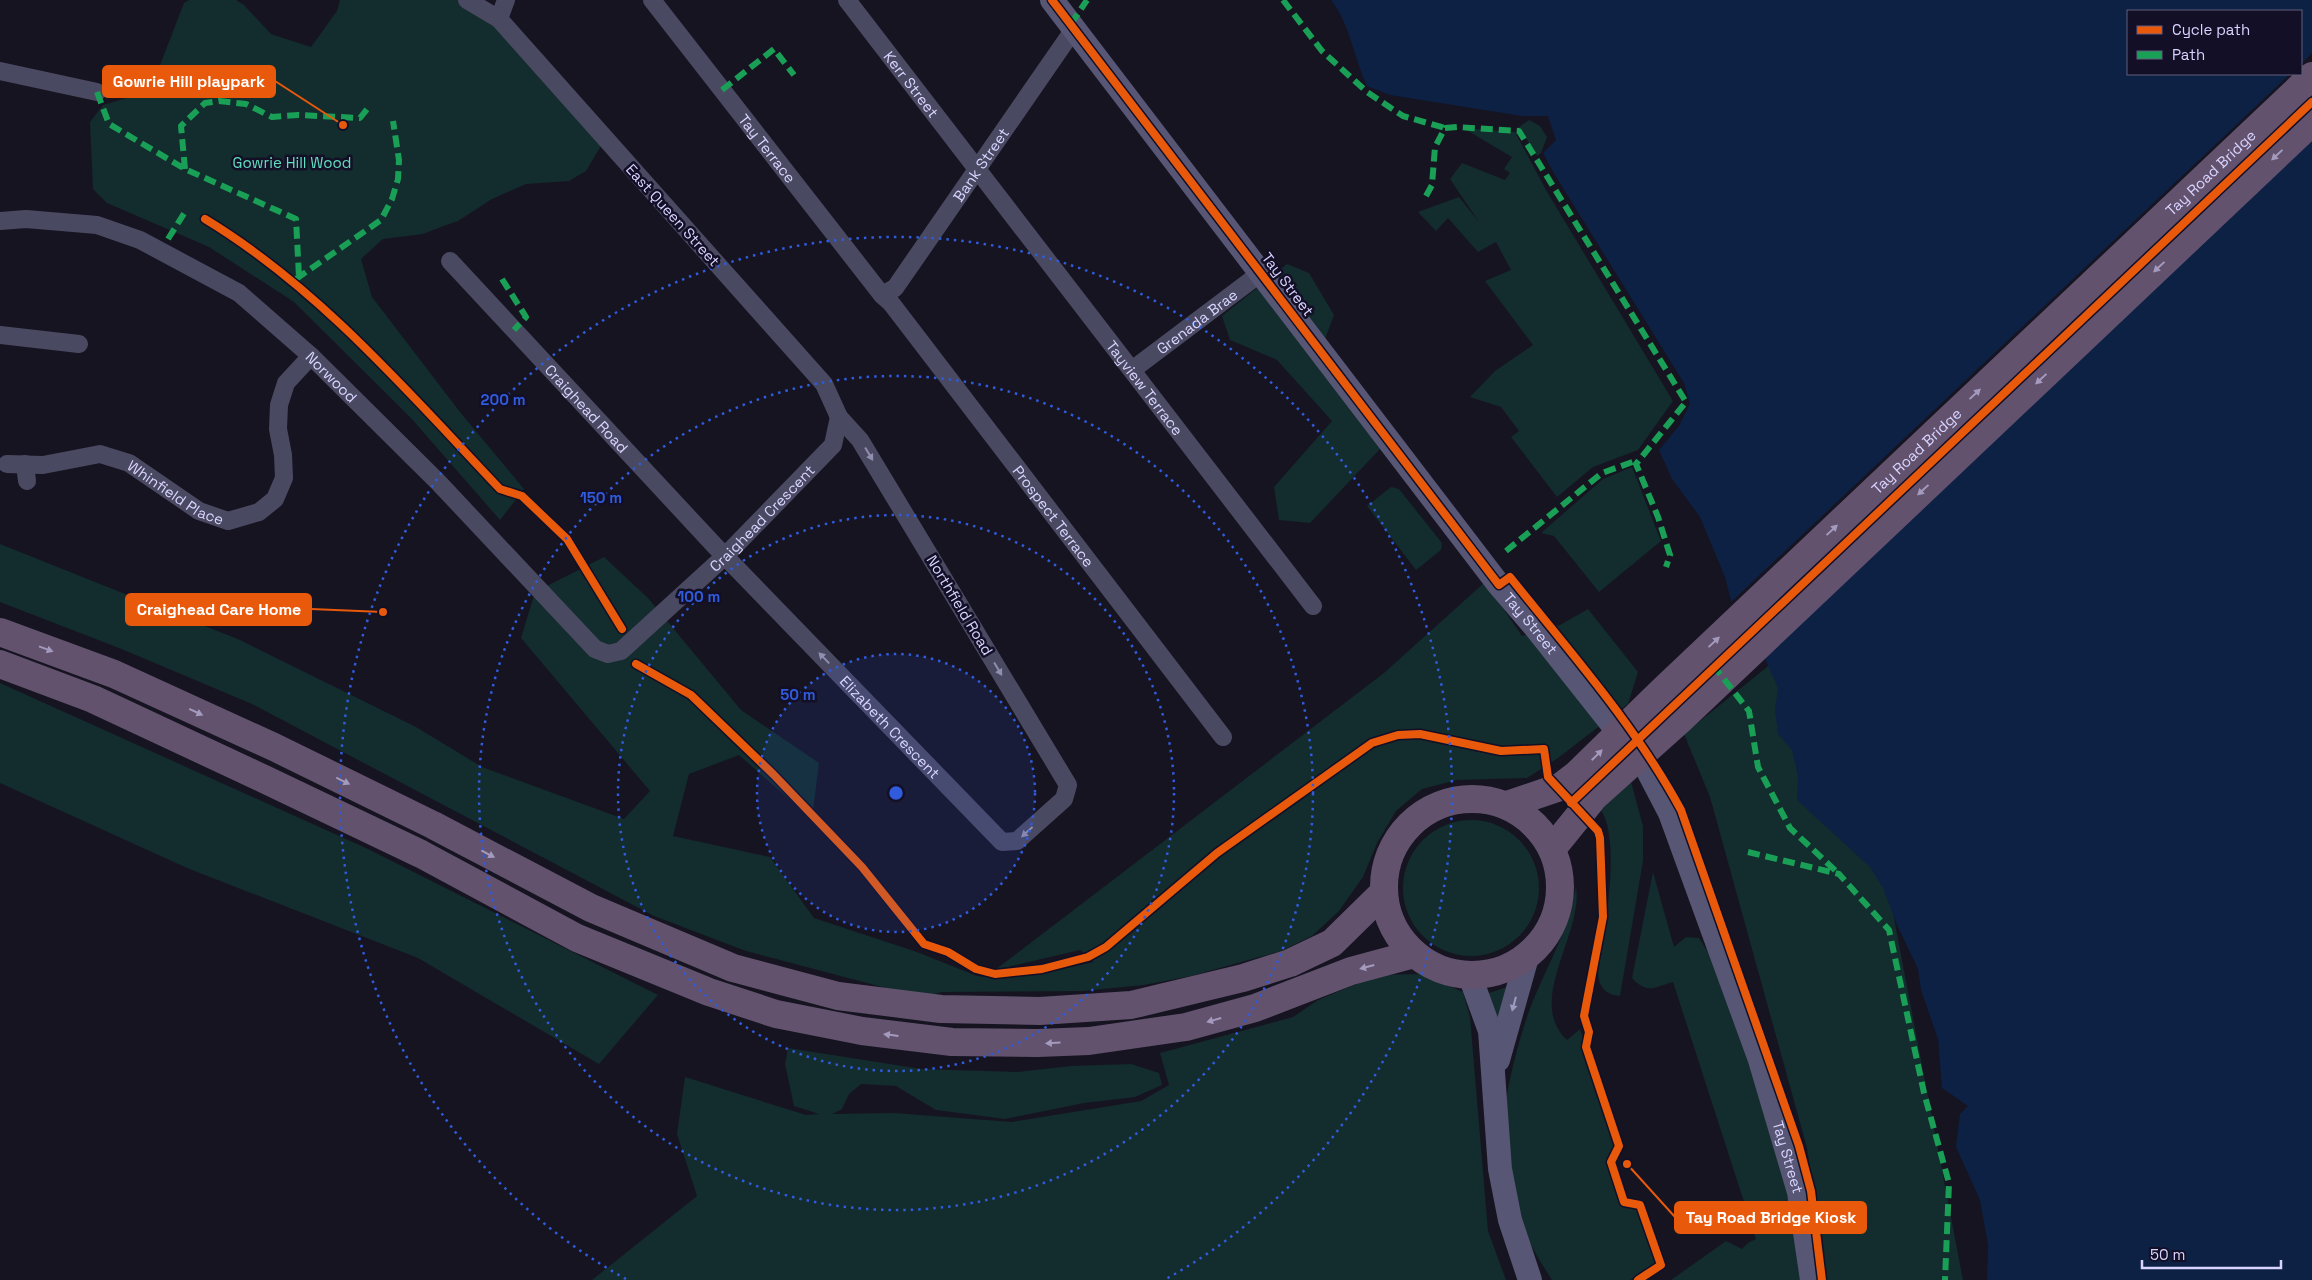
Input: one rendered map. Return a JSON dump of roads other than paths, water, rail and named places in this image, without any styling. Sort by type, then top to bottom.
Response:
[{"type":"highway","name":"Tay Road Bridge","points":[[1507,805],[1560,787],[1577,774],[1662,691],[2312,76]]},
{"type":"highway","points":[[1552,849],[1594,798],[1680,720],[2312,122]]},
{"type":"highway","points":[[0,632],[114,674],[274,748],[432,825],[590,908],[733,968],[838,996],[941,1009],[1040,1011],[1130,1005],[1244,978],[1290,963],[1332,943],[1384,892]]},
{"type":"highway","points":[[0,664],[94,700],[264,779],[421,854],[577,938],[709,992],[776,1014],[843,1028],[952,1042],[1038,1044],[1089,1041],[1186,1027],[1255,1008],[1351,971],[1414,954]]},
{"type":"highway","points":[[1480,798],[1507,805],[1526,816],[1542,832],[1552,849],[1560,872],[1558,907],[1550,930],[1527,957],[1494,973],[1470,976],[1431,966],[1414,954],[1400,938],[1388,915],[1384,892],[1388,858],[1404,831],[1424,812],[1455,800],[1480,798]]},
{"type":"main road","name":"Tay Street","points":[[1052,0],[1262,272],[1499,585],[1536,628],[1646,767],[1670,813],[1760,1060],[1799,1192],[1812,1280]]},
{"type":"main road","points":[[1495,1074],[1527,957]]},
{"type":"main road","points":[[1470,976],[1490,1031],[1495,1074],[1500,1169],[1510,1220],[1522,1262],[1530,1280]]},
{"type":"street","name":"East Queen Street","points":[[468,0],[499,19],[824,384],[838,417]]},
{"type":"street","points":[[499,19],[506,0]]},
{"type":"street","name":"Tay Terrace","points":[[652,0],[882,295]]},
{"type":"street","name":"Kerr Street","points":[[847,0],[977,168]]},
{"type":"street","name":"Bank Street","points":[[882,295],[895,288],[1074,29]]},
{"type":"street","points":[[0,70],[97,92]]},
{"type":"street","name":"Tayview Terrace","points":[[977,168],[1313,606]]},
{"type":"street","name":"Norwood","points":[[0,221],[26,219],[97,225],[140,240],[238,293],[311,356],[438,482],[595,649]]},
{"type":"street","name":"Craighead Road","points":[[450,261],[725,556]]},
{"type":"street","name":"Grenada Brae","points":[[1132,370],[1262,272]]},
{"type":"street","name":"Prospect Terrace","points":[[882,295],[897,311],[1223,737]]},
{"type":"street","points":[[0,335],[79,344]]},
{"type":"street","name":"Whinfield Place","points":[[7,464],[26,473],[43,465],[100,454],[129,463],[199,511],[228,521],[259,512],[276,499],[284,478],[283,455],[278,429],[279,405],[286,382],[311,356]]},
{"type":"street","name":"Craighead Crescent","points":[[595,649],[608,654],[621,651],[725,556],[833,445],[838,417]]},
{"type":"street","name":"Northfield Road","points":[[838,417],[860,440],[1068,785],[1064,799]]},
{"type":"street","name":"Elizabeth Crescent","points":[[725,556],[1002,842],[1017,841],[1064,799]]},
{"type":"water","points":[[1331,0],[2312,0],[2312,1280],[1987,1280],[1988,1245],[1980,1200],[1956,1147],[1960,1114],[1968,1106],[1942,1088],[1938,1039],[1921,990],[1918,969],[1897,925],[1883,888],[1870,867],[1797,800],[1798,776],[1792,750],[1778,734],[1775,710],[1778,688],[1762,652],[1734,612],[1725,577],[1700,517],[1672,479],[1659,450],[1679,426],[1690,404],[1684,383],[1543,153],[1556,140],[1548,116],[1522,116],[1390,95],[1367,86],[1343,20]]},
{"type":"place","name":"Gowrie Hill playpark","points":[[343,125]]},
{"type":"place","name":"Craighead Care Home","points":[[383,612]]},
{"type":"place","name":"Tay Road Bridge Kiosk","points":[[1627,1164]]},
{"type":"park label","name":"Gowrie Hill Wood","points":[[292,162]]}]
